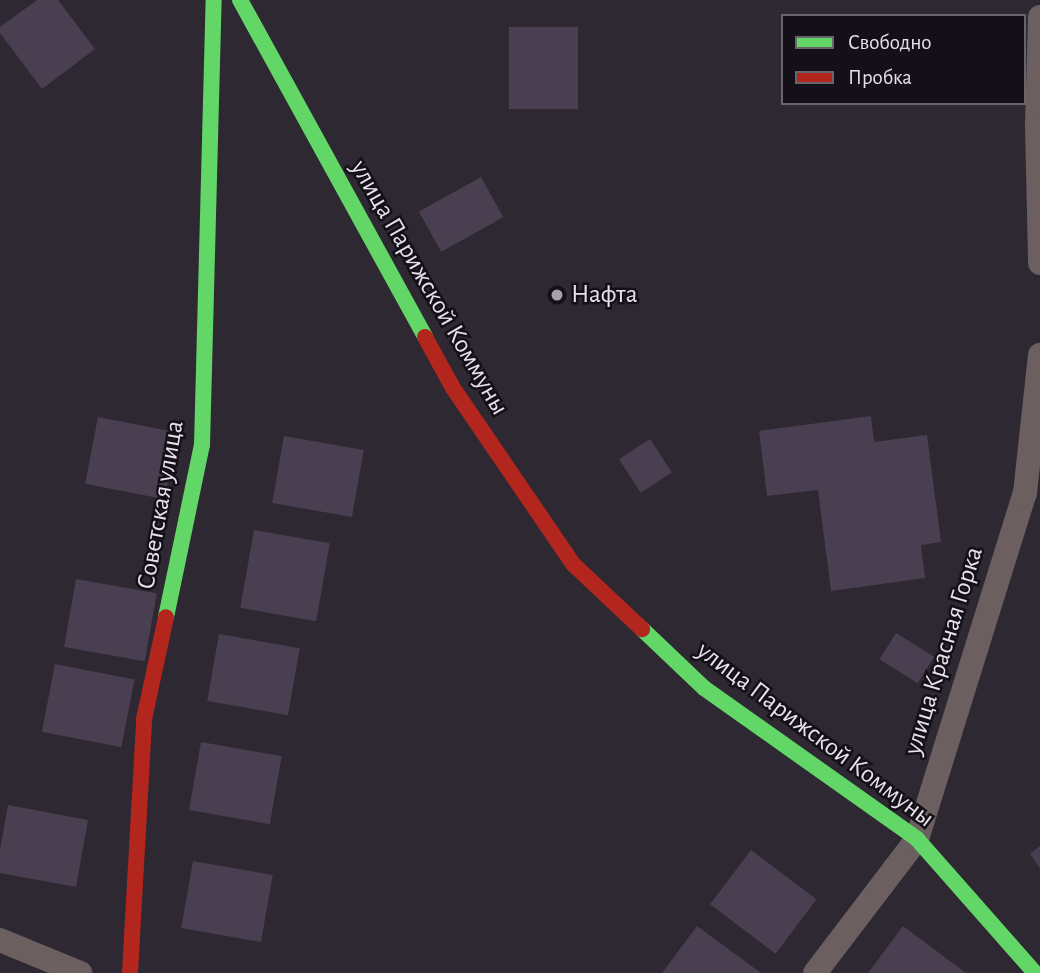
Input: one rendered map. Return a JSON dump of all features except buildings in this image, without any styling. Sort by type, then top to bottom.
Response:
[{"type":"main road","name":"Советская улица","points":[[130,973],[144,719],[202,445],[214,0]]},
{"type":"main road","name":"улица Парижской Коммуны","points":[[240,0],[453,388],[573,564],[704,688],[917,839],[1035,973]]},
{"type":"street","points":[[1040,17],[1037,126],[1040,263]]},
{"type":"street","name":"улица Красная Горка","points":[[815,973],[917,839],[1025,493],[1040,355]]},
{"type":"street","points":[[0,940],[80,973]]},
{"type":"traffic: fast","points":[[166,617],[202,445],[214,0]]},
{"type":"traffic: fast","points":[[240,0],[425,337]]},
{"type":"traffic: fast","points":[[642,629],[704,688],[917,839],[1035,973]]},
{"type":"traffic: jam","points":[[425,337],[453,388],[573,564],[642,629]]},
{"type":"traffic: jam","points":[[130,973],[144,719],[166,617]]},
{"type":"place","name":"Нафта","points":[[557,295]]}]
